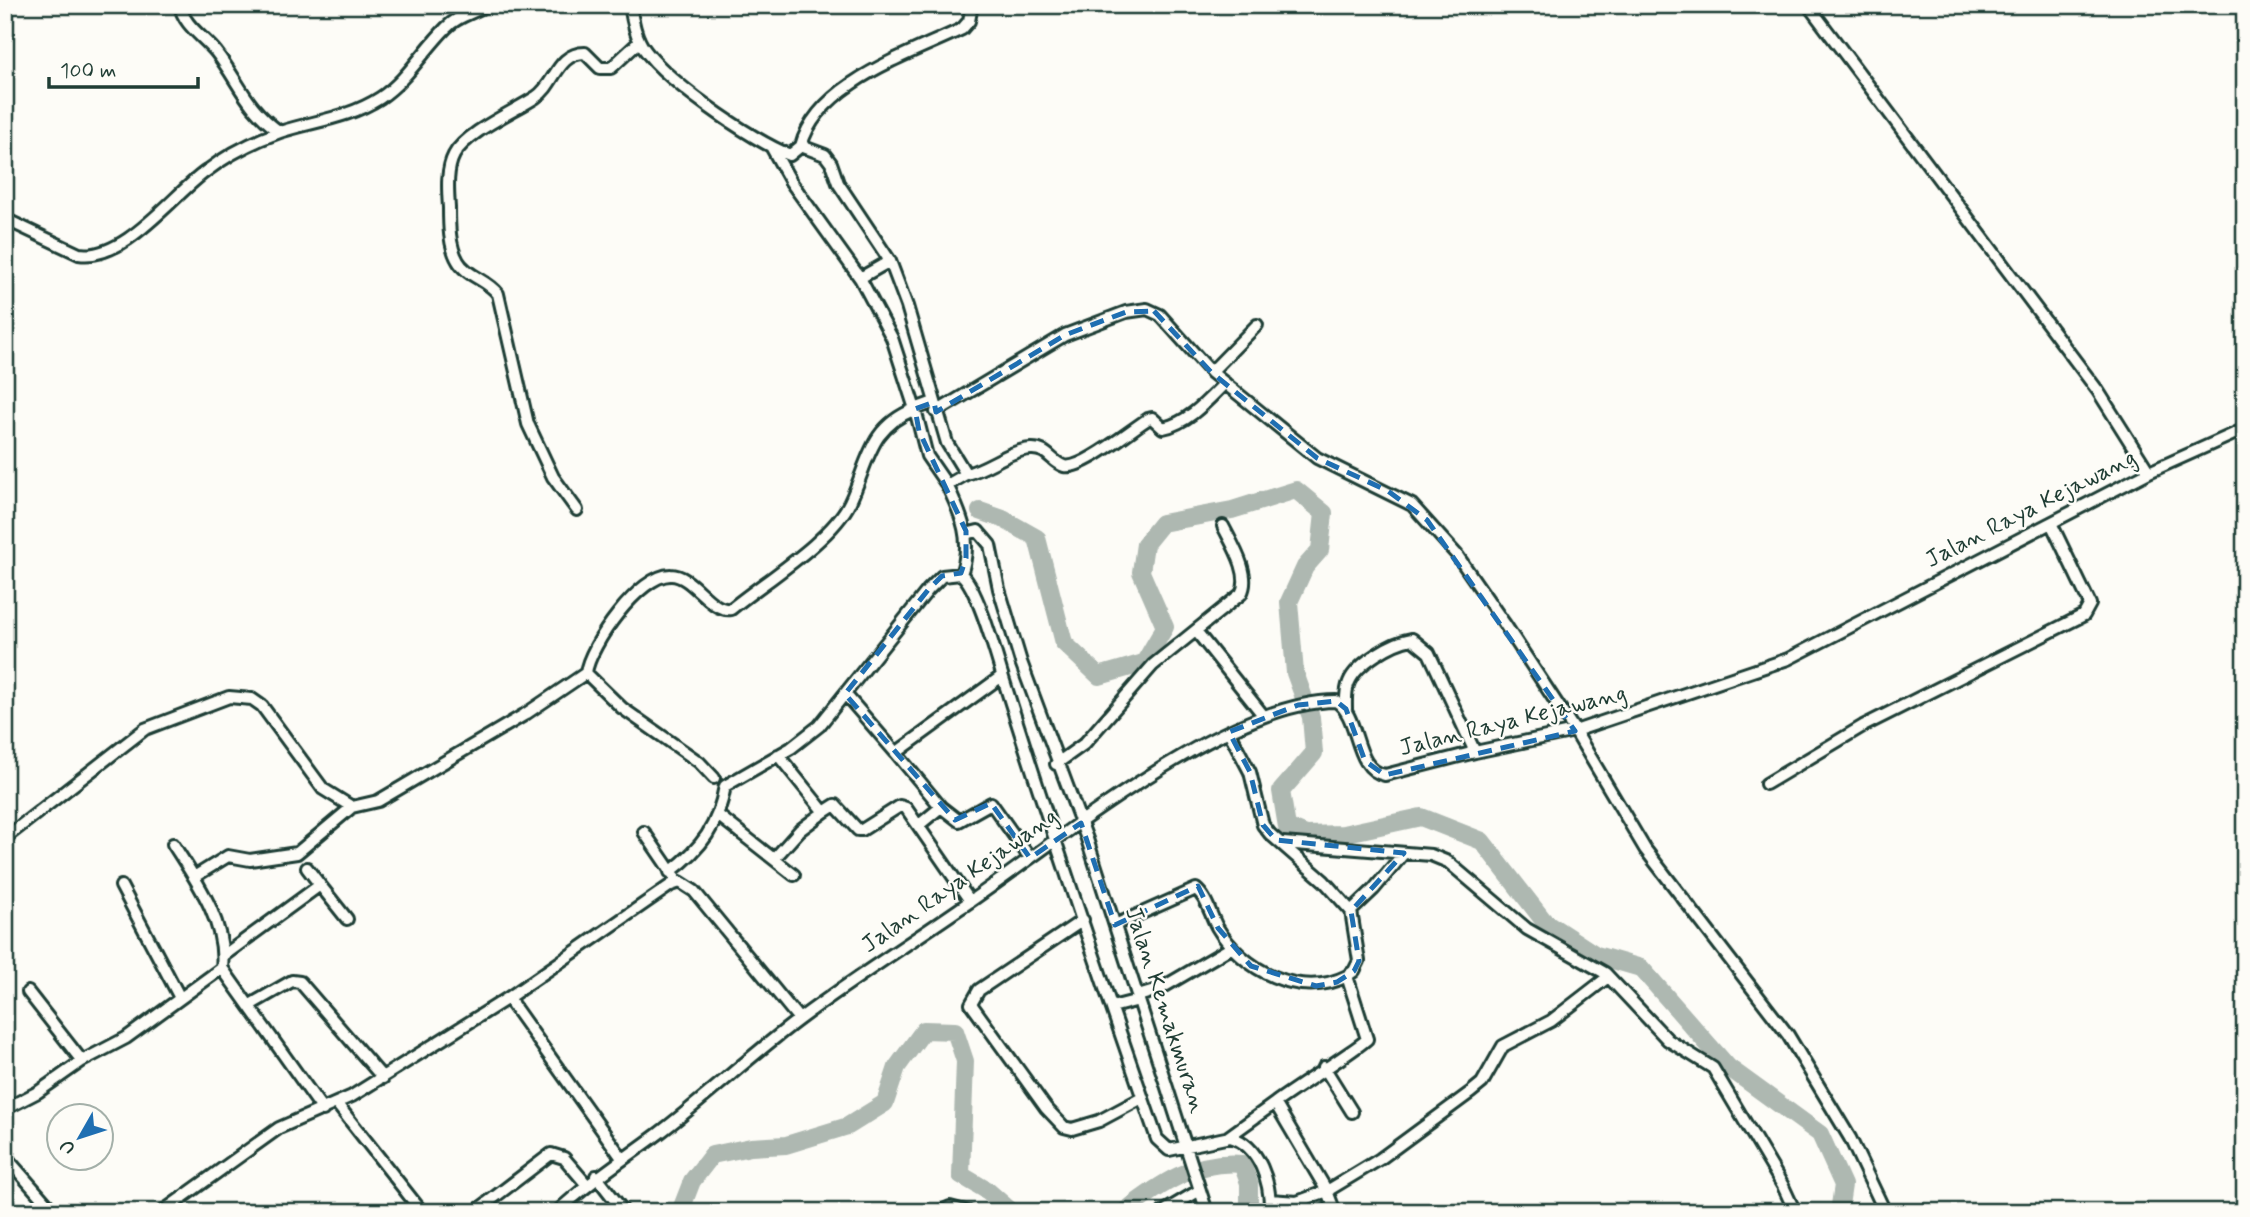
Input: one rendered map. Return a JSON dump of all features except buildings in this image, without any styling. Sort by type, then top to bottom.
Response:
[{"type":"street","points":[[180,5],[185,20],[216,52],[247,102],[280,132]]},
{"type":"street","points":[[5,219],[79,254],[103,252],[143,226],[206,170],[239,150],[280,132],[337,119],[380,98],[402,79],[446,28],[457,19],[487,5]]},
{"type":"street","points":[[630,5],[639,42],[663,70],[750,136],[772,148],[790,155],[805,148],[825,155],[838,183],[887,263],[907,306],[926,408],[927,456],[947,485],[966,532],[968,549],[961,575]]},
{"type":"street","points":[[805,148],[806,128],[838,92],[962,29],[969,21],[972,5]]},
{"type":"street","points":[[1808,5],[2098,391],[2149,472]]},
{"type":"street","points":[[577,510],[553,477],[528,424],[498,294],[493,287],[458,262],[449,225],[451,163],[461,146],[544,92],[553,72],[574,54],[585,53],[600,68],[611,68],[639,42]]},
{"type":"street","points":[[772,148],[791,182],[864,276],[926,408],[966,474]]},
{"type":"street","points":[[864,276],[887,263]]},
{"type":"street","points":[[194,877],[228,856],[250,860],[297,853],[352,807],[378,801],[524,715],[586,673],[590,654],[603,633],[622,609],[658,579],[673,575],[729,610],[828,532],[850,502],[872,446],[891,421],[926,408],[1065,335],[1126,312],[1147,309],[1160,315],[1224,383],[1317,458],[1412,505],[1457,555],[1575,731],[1645,849],[1788,1035],[1850,1138],[1885,1212]]},
{"type":"street","points":[[1213,369],[1257,325]]},
{"type":"street","points":[[947,485],[966,474],[1029,449],[1044,451],[1062,465],[1070,465],[1104,449],[1150,418],[1163,428],[1168,428],[1192,415],[1224,383]]},
{"type":"street","name":"Jalan Raya Kejawang","points":[[557,1212],[596,1176],[658,1134],[799,1018],[1056,839],[1167,766],[1263,715],[1298,705],[1336,701],[1346,709],[1366,761],[1377,774],[1385,775],[1475,752],[1575,731],[1788,659],[2149,472],[2245,429]]},
{"type":"street","points":[[1766,783],[1863,726],[2084,615],[2087,600],[2051,523]]},
{"type":"street","points":[[1056,764],[1084,744],[1153,665],[1241,594],[1245,588],[1236,552],[1223,526]]},
{"type":"street","name":"Jalan Kemakmuran","points":[[966,532],[978,531],[990,545],[999,589],[1056,764],[1115,925],[1208,1212]]},
{"type":"street","points":[[670,872],[702,844],[719,816],[725,786],[807,736],[845,694],[937,581],[949,573],[961,575],[970,585],[1114,1007],[1142,1098],[1157,1139],[1164,1149],[1188,1147],[1228,1137],[1324,1068],[1358,1049],[1367,1038],[1347,976]]},
{"type":"street","points":[[1196,631],[1263,715]]},
{"type":"street","points":[[1346,709],[1350,679],[1359,668],[1392,646],[1412,639],[1429,653],[1475,752]]},
{"type":"street","points":[[586,673],[641,724],[699,762],[714,778]]},
{"type":"street","points":[[896,753],[1002,676]]},
{"type":"street","points":[[845,694],[942,807],[959,821],[991,803],[1030,858]]},
{"type":"street","points":[[5,838],[112,752],[145,729],[229,697],[252,699],[262,706],[323,789],[352,807]]},
{"type":"street","points":[[1229,732],[1250,772],[1264,825],[1276,840],[1283,843],[1431,855],[1448,862],[1527,929],[1608,976],[1668,1040],[1713,1068],[1795,1212]]},
{"type":"street","points":[[778,755],[824,812]]},
{"type":"street","points":[[774,859],[800,830],[835,806],[860,830],[902,805],[919,825],[970,901]]},
{"type":"street","points":[[919,825],[942,807]]},
{"type":"street","points":[[719,816],[794,875]]},
{"type":"street","points":[[644,832],[670,872],[694,891],[799,1018]]},
{"type":"street","points":[[1115,925],[1196,889],[1232,947],[1251,966],[1277,977],[1316,986],[1347,976],[1354,971],[1359,961],[1351,911],[1324,881],[1295,858],[1283,843]]},
{"type":"street","points":[[173,844],[211,910],[223,962],[323,1110]]},
{"type":"street","points":[[1351,911],[1374,889],[1404,853]]},
{"type":"street","points":[[307,868],[347,919]]},
{"type":"street","points":[[162,1212],[279,1128],[337,1104],[383,1078],[509,998],[671,885],[680,882]]},
{"type":"street","points":[[5,1109],[38,1092],[82,1061],[126,1038],[320,885]]},
{"type":"street","points":[[121,886],[180,998]]},
{"type":"street","points":[[1083,920],[979,990],[972,997],[971,1004],[1046,1108],[1064,1127],[1072,1129],[1099,1121],[1142,1098]]},
{"type":"street","points":[[1114,1007],[1158,990],[1232,947]]},
{"type":"street","points":[[1270,1200],[1297,1202],[1327,1191],[1380,1159],[1479,1086],[1506,1043],[1551,1021],[1608,976]]},
{"type":"street","points":[[250,1005],[292,981],[300,982],[383,1078]]},
{"type":"street","points":[[28,992],[82,1061]]},
{"type":"street","points":[[509,998],[622,1158]]},
{"type":"street","points":[[1324,1068],[1352,1112]]},
{"type":"street","points":[[1275,1103],[1327,1191],[1335,1212]]},
{"type":"street","points":[[337,1104],[422,1212]]},
{"type":"street","points":[[1228,1137],[1239,1139],[1259,1160],[1270,1200],[1270,1212]]},
{"type":"street","points":[[475,1212],[551,1154],[560,1155],[587,1185]]},
{"type":"street","points":[[5,1156],[9,1170],[54,1212]]},
{"type":"street","points":[[596,1176],[624,1212]]},
{"type":"street","points":[[1163,1212],[1200,1189]]},
{"type":"street","points":[[939,1212],[950,1207],[969,1212]]},
{"type":"highlighted area","points":[[1154,311],[1211,372],[1317,458],[1388,491],[1427,520],[1575,731],[1385,775],[1365,761],[1346,709],[1336,701],[1298,705],[1229,732],[1250,772],[1263,825],[1276,840],[1404,853],[1351,911],[1359,961],[1354,971],[1337,982],[1316,986],[1251,966],[1218,928],[1198,886],[1115,925],[1081,823],[1030,858],[991,803],[955,820],[845,694],[928,590],[942,576],[961,573],[966,558],[966,531],[919,431],[915,409],[934,402],[936,412],[1065,335],[1126,312]]},
{"type":"waterway","points":[[980,511],[1003,519],[1037,538],[1064,643],[1099,676],[1144,663],[1165,627],[1141,572],[1145,544],[1162,523],[1232,510],[1296,490],[1324,513],[1320,550],[1305,567],[1289,602],[1295,673],[1311,717],[1314,753],[1281,791],[1287,827],[1306,835],[1343,834],[1421,817],[1482,841],[1544,921],[1596,955],[1641,968],[1728,1067],[1820,1134],[1843,1185],[1839,1212]]},
{"type":"waterway","points":[[680,1212],[692,1181],[712,1155],[751,1147],[786,1145],[848,1126],[885,1103],[897,1067],[924,1030],[955,1031],[965,1061],[961,1175],[988,1191],[1012,1212]]},
{"type":"waterway","points":[[1124,1212],[1178,1176],[1208,1166],[1225,1164],[1242,1164],[1249,1183],[1249,1212]]}]
